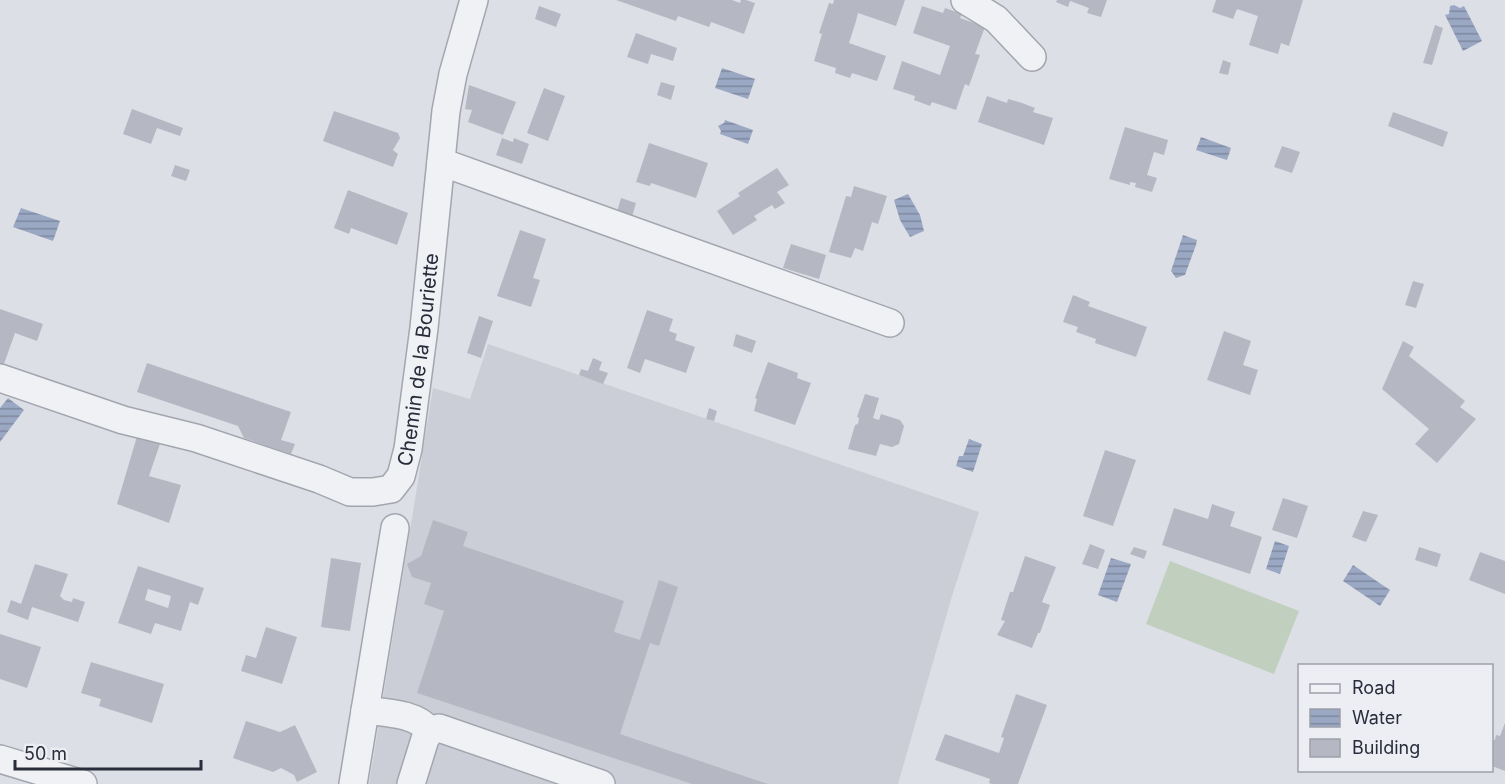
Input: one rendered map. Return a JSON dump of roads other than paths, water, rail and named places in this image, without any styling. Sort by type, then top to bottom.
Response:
[{"type":"street","name":"Chemin de la Bouriette","points":[[0,378],[123,420],[196,438],[350,492],[391,489],[401,476],[408,449],[424,328],[446,111],[453,74],[474,0]]},
{"type":"street","points":[[965,0],[996,19],[1032,57]]},
{"type":"street","points":[[441,162],[890,323]]},
{"type":"street","points":[[353,784],[395,528]]},
{"type":"street","points":[[365,710],[397,714],[423,723],[430,731]]},
{"type":"street","points":[[411,784],[425,739],[430,731],[439,728],[601,784]]},
{"type":"street","points":[[0,759],[83,784]]},
{"type":"water","points":[[1450,6],[1460,8],[1464,6],[1482,41],[1463,51],[1445,15],[1449,14]]},
{"type":"water","points":[[722,68],[755,79],[748,99],[715,88]]},
{"type":"water","points":[[725,120],[753,130],[748,144],[720,134],[718,126]]},
{"type":"water","points":[[1201,137],[1231,148],[1227,160],[1196,150]]},
{"type":"water","points":[[908,194],[920,215],[924,231],[910,237],[900,220],[894,200]]},
{"type":"water","points":[[21,208],[60,221],[53,241],[13,227]]},
{"type":"water","points":[[1183,235],[1197,240],[1185,275],[1176,278],[1171,271]]},
{"type":"water","points":[[8,398],[24,410],[0,442],[0,408]]},
{"type":"water","points":[[969,439],[982,444],[973,472],[956,466],[959,456],[963,456]]},
{"type":"water","points":[[1275,541],[1289,546],[1280,574],[1266,569]]},
{"type":"water","points":[[1111,558],[1131,564],[1117,602],[1098,595]]},
{"type":"water","points":[[1353,565],[1390,590],[1380,606],[1343,581]]}]
